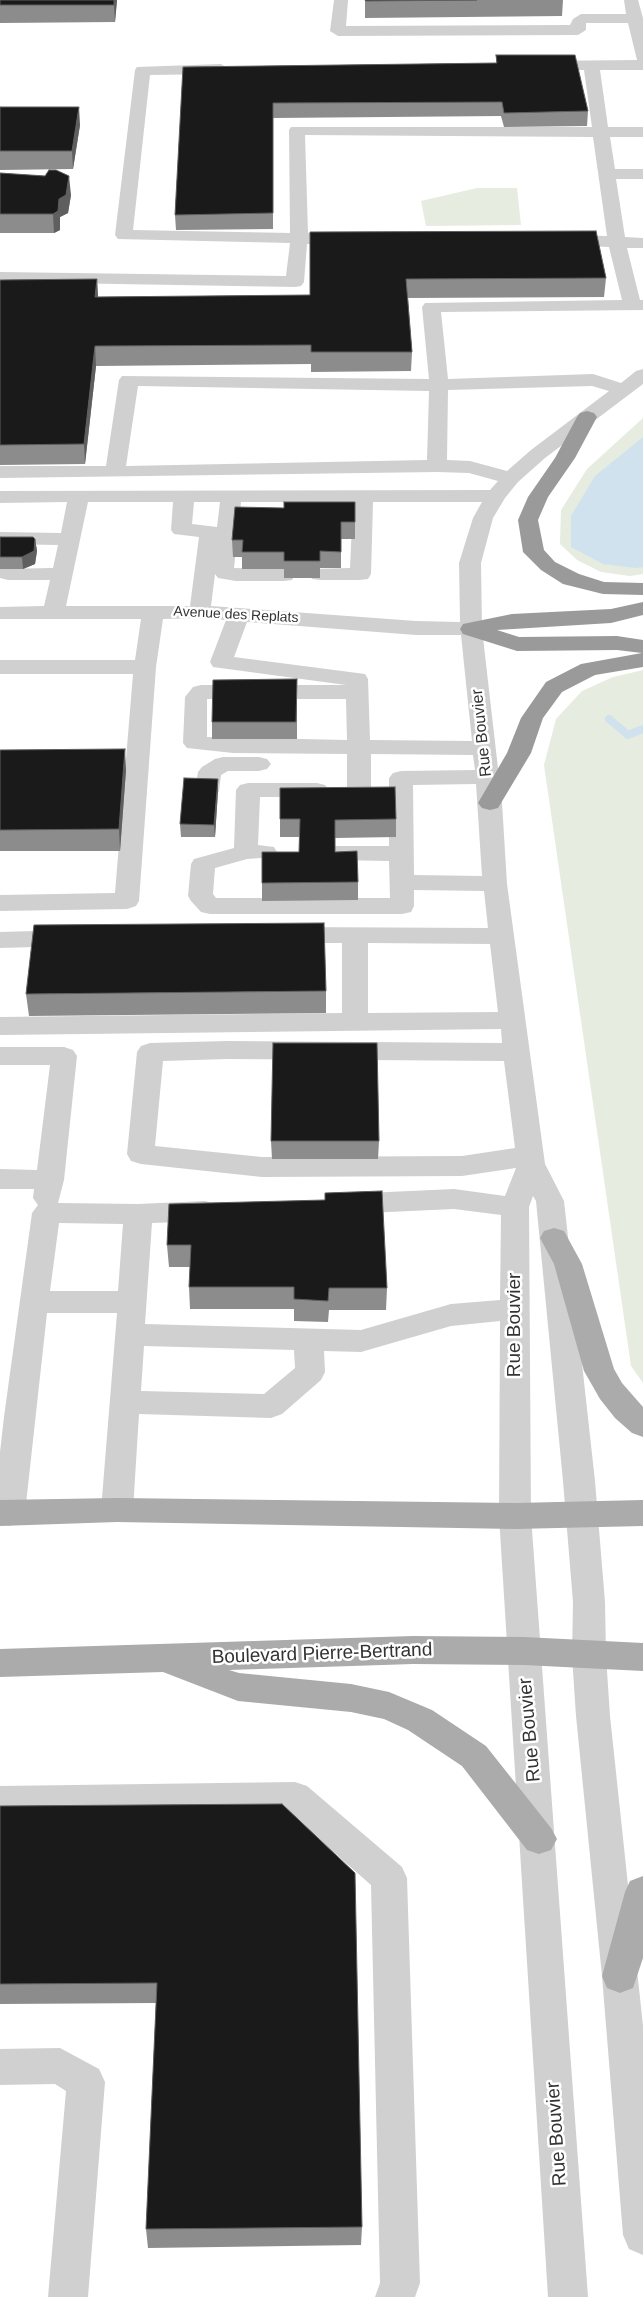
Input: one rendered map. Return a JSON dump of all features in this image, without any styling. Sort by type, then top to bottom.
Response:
[{"type":"highway","points":[[587,417],[565,458],[538,497],[528,520],[534,552],[548,566],[571,579],[603,588],[643,589]]},
{"type":"highway","points":[[471,629],[512,620],[611,616],[643,608]]},
{"type":"highway","points":[[471,629],[517,644],[616,643],[643,647]]},
{"type":"highway","points":[[490,803],[519,753],[532,718],[554,687],[590,669],[643,660]]},
{"type":"main road","points":[[554,1238],[568,1264],[600,1372],[611,1391],[626,1410],[643,1425]]},
{"type":"main road","points":[[5,1513],[117,1510],[515,1516],[643,1513]]},
{"type":"main road","name":"Boulevard Pierre-Bertrand","points":[[0,1663],[413,1650],[524,1651],[589,1656],[643,1657]]},
{"type":"main road","points":[[163,1659],[238,1687],[351,1698],[389,1706],[420,1720],[474,1756],[538,1839]]},
{"type":"main road","points":[[620,1976],[643,1892]]},
{"type":"street","points":[[341,0],[338,31],[578,30],[578,22],[581,19],[635,18]]},
{"type":"street","points":[[631,0],[643,58]]},
{"type":"street","points":[[437,466],[439,385],[431,307],[637,304],[617,243],[590,65]]},
{"type":"street","points":[[521,66],[643,65]]},
{"type":"street","points":[[121,257],[143,70],[233,69]]},
{"type":"street","points":[[121,257],[295,282],[299,237],[297,130],[643,132]]},
{"type":"street","points":[[607,174],[643,174]]},
{"type":"street","points":[[0,277],[121,257],[299,237],[366,238]]},
{"type":"street","points":[[545,240],[643,243]]},
{"type":"street","name":"Rue Bouvier","points":[[643,375],[538,454],[496,496],[483,518],[472,556],[471,629],[490,803],[495,884],[515,1052],[530,1160],[550,1200],[582,1513],[589,1602],[589,1656],[643,2235]]},
{"type":"street","points":[[115,472],[129,380],[439,385],[507,381],[593,380],[625,390]]},
{"type":"street","points":[[0,472],[115,472],[437,466],[470,467],[512,478]]},
{"type":"street","points":[[54,612],[79,496]]},
{"type":"street","points":[[184,496],[181,530],[210,531],[200,612]]},
{"type":"street","points":[[230,496],[223,570],[226,573],[236,575],[284,575]]},
{"type":"street","points":[[0,497],[496,496]]},
{"type":"street","points":[[320,574],[360,574],[363,497]]},
{"type":"street","points":[[0,538],[70,538]]},
{"type":"street","points":[[8,574],[61,574]]},
{"type":"street","points":[[0,903],[127,901],[140,753],[145,667],[153,611]]},
{"type":"street","name":"Avenue des Replats","points":[[0,613],[200,612],[416,628],[471,629]]},
{"type":"street","points":[[240,615],[220,662],[357,679],[359,790]]},
{"type":"street","points":[[0,667],[145,667]]},
{"type":"street","points":[[358,692],[201,692],[196,697],[195,743],[359,756]]},
{"type":"street","points":[[207,791],[210,772],[223,764],[484,748]]},
{"type":"street","points":[[112,752],[140,753]]},
{"type":"street","points":[[246,852],[248,790],[319,798],[401,784],[487,777]]},
{"type":"street","points":[[203,837],[200,896],[210,906],[402,906],[401,784]]},
{"type":"street","points":[[203,864],[246,852],[290,853]]},
{"type":"street","points":[[335,853],[402,854]]},
{"type":"street","points":[[402,882],[495,884]]},
{"type":"street","points":[[262,935],[502,936]]},
{"type":"street","points":[[355,935],[356,1022]]},
{"type":"street","points":[[0,940],[98,938]]},
{"type":"street","points":[[0,1026],[512,1020]]},
{"type":"street","points":[[515,1052],[228,1050],[150,1052],[141,1154],[262,1168],[462,1166],[530,1160]]},
{"type":"street","points":[[0,1056],[64,1056],[46,1213],[33,1302],[9,1417],[5,1513]]},
{"type":"street","name":"Rue Bouvier","points":[[530,1160],[515,1207],[515,1516],[568,2297]]},
{"type":"street","points":[[0,1179],[50,1180]]},
{"type":"street","points":[[320,1205],[454,1199],[515,1207]]},
{"type":"street","points":[[46,1213],[138,1214],[234,1209]]},
{"type":"street","points":[[117,1510],[138,1214]]},
{"type":"street","points":[[33,1302],[132,1302]]},
{"type":"street","points":[[130,1335],[361,1341],[451,1314],[515,1309]]},
{"type":"street","points":[[125,1402],[271,1406],[310,1372],[309,1339]]},
{"type":"street","points":[[0,1801],[295,1797],[389,1878],[400,2283],[394,2297]]},
{"type":"street","points":[[0,2067],[60,2066],[86,2082],[68,2297]]},
{"type":"shaded area","points":[[477,188],[517,188],[521,225],[426,226],[421,201]]},
{"type":"shaded area","points":[[643,418],[643,574],[630,576],[601,572],[577,560],[560,544],[561,510],[587,469]]},
{"type":"shaded area","points":[[643,670],[643,1383],[631,1366],[544,765],[556,719],[582,691],[613,677]]},
{"type":"water","points":[[643,437],[643,567],[635,568],[603,564],[571,547],[571,516],[595,476]]},
{"type":"building","points":[[0,0],[114,0],[114,5],[0,5]]},
{"type":"building","points":[[365,0],[477,0],[366,1]]},
{"type":"building","points":[[496,55],[575,55],[588,111],[504,113],[502,102],[273,103],[273,213],[175,215],[183,67],[497,63]]},
{"type":"building","points":[[0,107],[79,107],[72,151],[0,151]]},
{"type":"building","points":[[49,170],[56,170],[69,176],[66,195],[59,199],[58,211],[53,214],[0,214],[0,173],[45,176]]},
{"type":"building","points":[[596,231],[606,278],[406,279],[412,352],[311,352],[311,345],[95,346],[84,444],[0,445],[0,280],[97,279],[95,297],[310,295],[310,232]]},
{"type":"building","points":[[284,502],[355,502],[355,522],[341,522],[341,552],[320,551],[320,561],[284,561],[284,552],[242,552],[243,540],[232,540],[235,507],[284,508]]},
{"type":"building","points":[[0,537],[33,537],[35,539],[34,551],[22,557],[0,557]]},
{"type":"building","points":[[297,679],[296,722],[212,722],[213,680]]},
{"type":"building","points":[[125,749],[119,829],[0,830],[0,750]]},
{"type":"building","points":[[184,778],[218,779],[214,825],[180,824]]},
{"type":"building","points":[[395,787],[396,819],[335,820],[335,852],[357,851],[358,882],[262,883],[262,852],[299,852],[300,819],[280,819],[280,788]]},
{"type":"building","points":[[324,923],[326,991],[26,994],[34,925]]},
{"type":"building","points":[[273,1043],[377,1043],[379,1141],[271,1141]]},
{"type":"building","points":[[382,1191],[387,1288],[329,1288],[328,1301],[294,1299],[294,1287],[189,1287],[191,1245],[167,1245],[169,1204],[325,1200],[325,1193]]},
{"type":"building","points":[[282,1804],[355,1873],[362,2227],[146,2229],[157,1983],[0,1984],[0,1806]]},
{"type":"waterway","points":[[609,719],[628,735],[643,729]]}]
